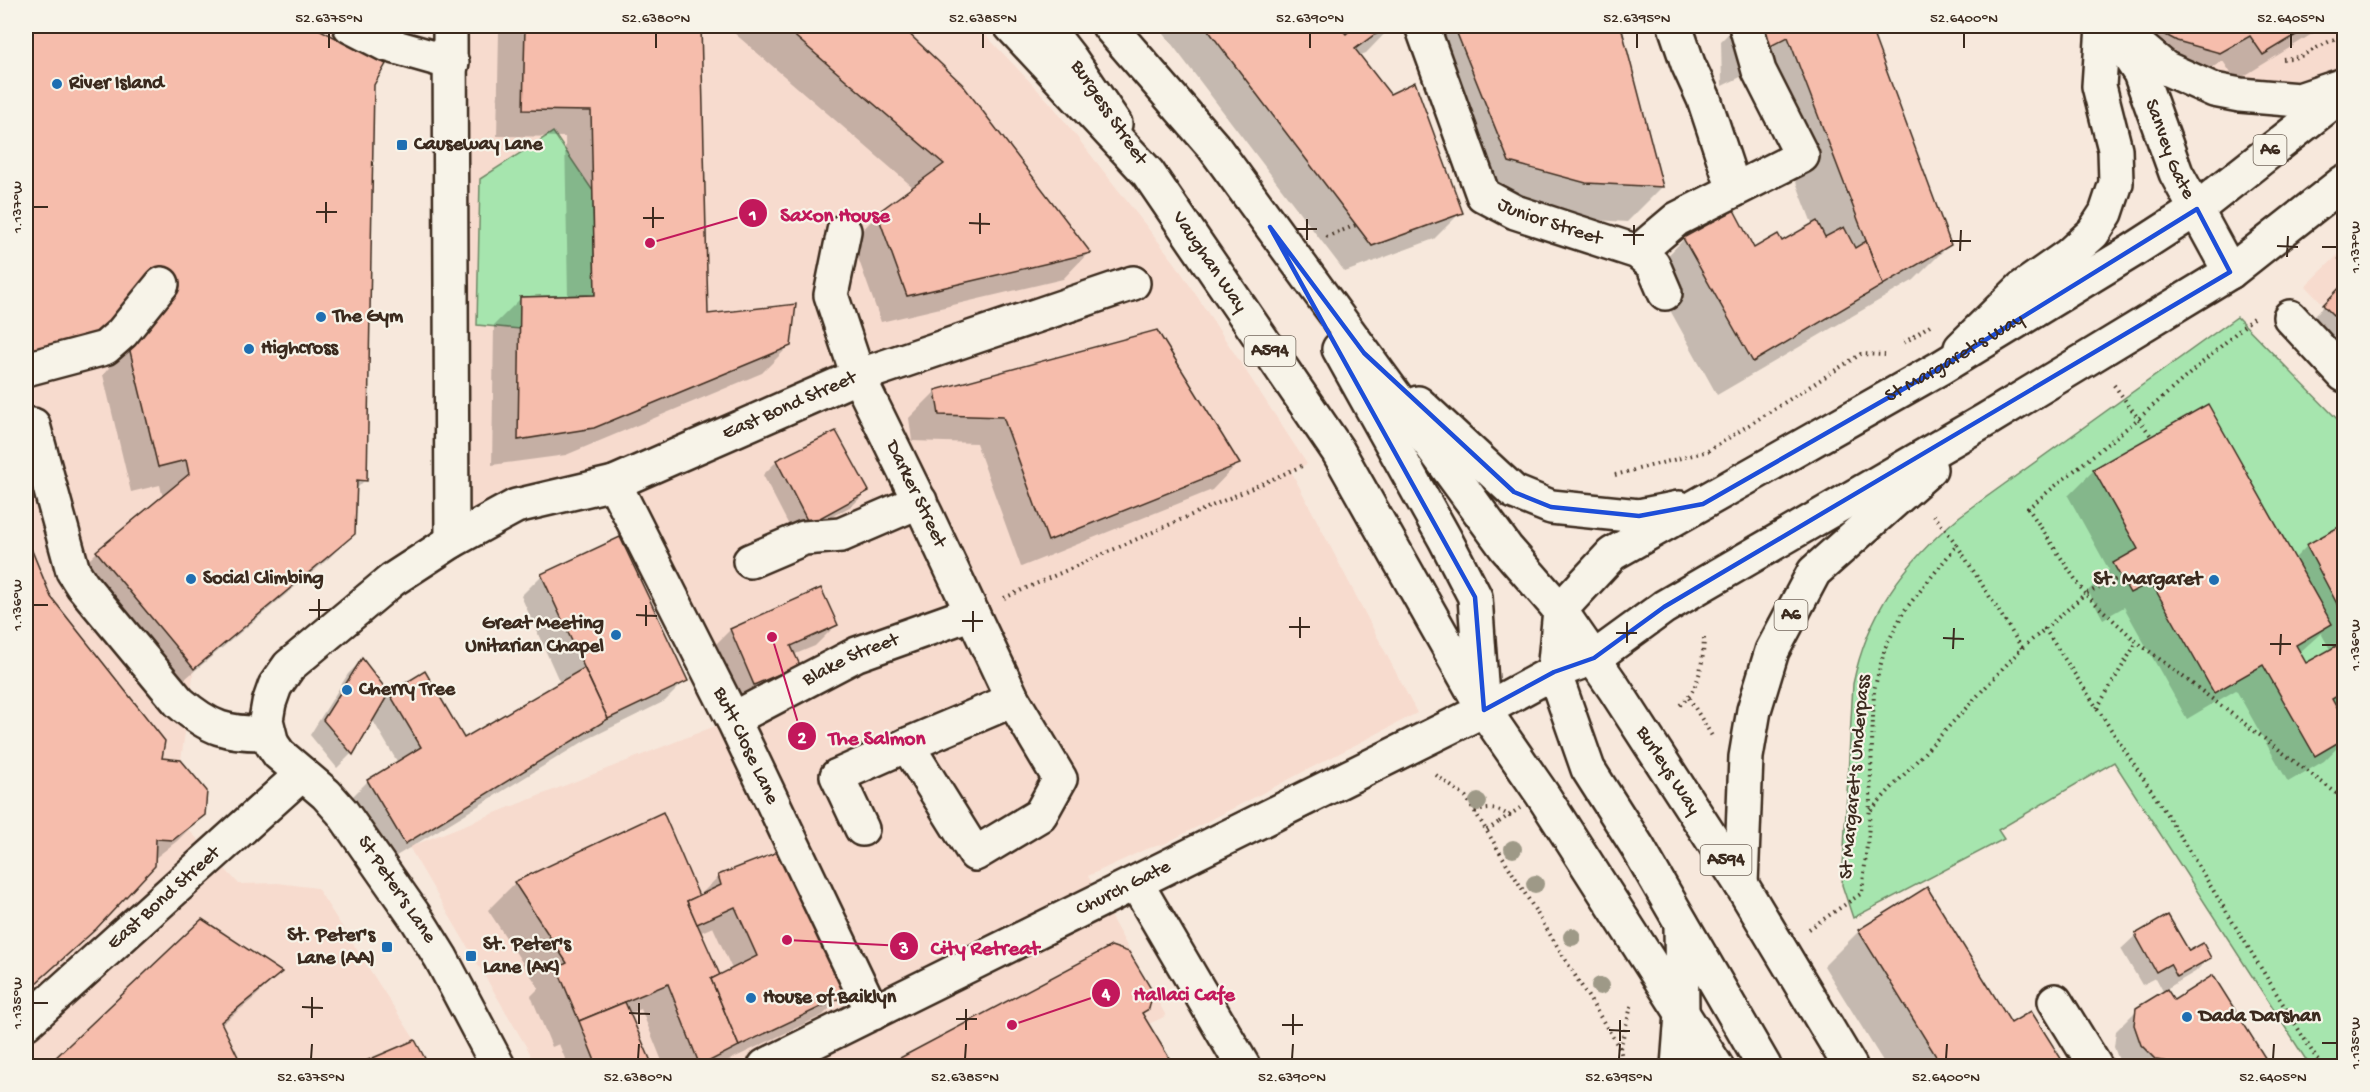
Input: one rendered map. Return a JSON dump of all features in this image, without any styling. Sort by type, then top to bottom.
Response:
[{"type":"main road","points":[[350,26],[385,44],[452,63]]},
{"type":"main road","points":[[26,426],[33,426],[73,571],[101,608],[179,702],[195,716],[225,731],[239,734],[268,733],[266,720],[268,702],[275,686],[290,666],[392,580],[452,541],[452,63],[450,26]]},
{"type":"main road","name":"Vaughan Way","points":[[1011,26],[1148,173],[1338,451],[1484,710]]},
{"type":"main road","name":"Burgess Street","points":[[1045,26],[1070,58],[1148,173]]},
{"type":"main road","name":"A594","points":[[1109,26],[1213,147],[1364,353]]},
{"type":"main road","name":"Junior Street","points":[[1422,26],[1483,195],[1515,212],[1638,252]]},
{"type":"main road","points":[[1675,26],[1688,64],[1704,99],[1734,190]]},
{"type":"main road","points":[[1665,293],[1653,265],[1638,252],[1677,219],[1802,156],[1759,71],[1746,26]]},
{"type":"main road","points":[[1940,368],[2022,288],[2069,255],[2093,233],[2106,213],[2116,183],[2116,172],[2115,149],[2099,86],[2103,26]]},
{"type":"main road","points":[[2111,26],[2165,68],[2214,90],[2240,95],[2299,100],[2344,85]]},
{"type":"main road","name":"Sanvey Gate","points":[[2111,26],[2140,73],[2176,173],[2230,272]]},
{"type":"main road","name":"St Margaret's Way","points":[[1560,610],[1612,555],[1940,368],[2132,251],[2197,209],[2344,93]]},
{"type":"main road","name":"A6","points":[[1594,658],[1664,607],[1986,420],[2230,272],[2344,182]]},
{"type":"main road","name":"A594","points":[[1270,227],[1445,539],[1475,597],[1484,710],[1542,794],[1716,1066]]},
{"type":"main road","name":"Darker Street","points":[[844,231],[831,295],[858,376],[920,501],[1013,700],[1060,779],[1040,815],[975,854],[907,745]]},
{"type":"main road","name":"East Bond Street","points":[[452,541],[516,506],[614,483],[858,376],[1133,283]]},
{"type":"main road","points":[[26,369],[105,348],[122,333],[162,285]]},
{"type":"main road","points":[[2276,314],[2344,375]]},
{"type":"main road","points":[[1364,353],[1514,492],[1551,507],[1639,516],[1703,504]]},
{"type":"main road","name":"Burleys Way","points":[[1364,353],[1506,548],[1560,610],[1594,658],[1741,884],[1850,1066]]},
{"type":"main road","name":"A6","points":[[1741,884],[1746,757],[1754,710],[1772,651],[1814,572],[1986,420]]},
{"type":"main road","name":"Butt Close Lane","points":[[614,483],[733,719],[873,1013]]},
{"type":"main road","points":[[750,561],[804,538],[841,535],[920,501]]},
{"type":"main road","points":[[1560,610],[1554,672],[1588,768],[1637,846],[1764,1066]]},
{"type":"main road","name":"Blake Street","points":[[733,719],[857,654],[972,613]]},
{"type":"main road","name":"Church Gate","points":[[765,1066],[1484,710],[1554,672],[1594,658]]},
{"type":"main road","points":[[862,829],[837,777],[1013,700]]},
{"type":"main road","name":"St Peter's Lane","points":[[268,733],[279,754],[342,812],[418,921],[463,996],[498,1066]]},
{"type":"main road","name":"East Bond Street","points":[[26,1023],[302,774]]},
{"type":"main road","points":[[1136,883],[1243,1066]]},
{"type":"main road","points":[[1678,1066],[1682,1014],[1681,923]]},
{"type":"main road","points":[[2055,1001],[2095,1066]]},
{"type":"path","points":[[2278,60],[2299,57],[2344,34]]},
{"type":"path","points":[[2276,314],[2138,419],[2028,508],[2085,594],[2137,642],[2344,799]]},
{"type":"path","points":[[1896,348],[1934,322]]},
{"type":"path","points":[[1609,476],[1708,451],[1861,354],[1887,355]]},
{"type":"path","points":[[2093,355],[2151,436]]},
{"type":"path","points":[[972,613],[1307,464],[1300,454]]},
{"type":"path","points":[[1912,485],[1957,545],[2022,648]]},
{"type":"path","name":"St Margaret's Underpass","points":[[1780,949],[1862,893],[1870,811],[1874,690],[1885,648],[1904,610],[1957,545]]},
{"type":"path","points":[[1870,811],[2022,648],[2085,594],[2121,577]]},
{"type":"path","points":[[2045,629],[2164,810],[2321,1066]]},
{"type":"path","points":[[1680,705],[1689,698],[1699,675],[1704,656],[1704,638]]},
{"type":"path","points":[[2097,708],[2137,642]]},
{"type":"path","points":[[1689,698],[1713,738]]},
{"type":"path","points":[[1402,750],[1466,797],[1620,1049],[1624,1066]]},
{"type":"path","points":[[1475,812],[1488,807],[1499,810],[1514,820]]},
{"type":"path","points":[[1487,830],[1520,808]]},
{"type":"highlighted area","points":[[2197,209],[2230,272],[1664,607],[1594,658],[1554,672],[1484,710],[1475,597],[1270,227],[1364,353],[1514,492],[1551,507],[1639,516],[1703,504],[1940,368]]},
{"type":"shaded area","points":[[26,26],[341,26],[336,38],[386,64],[374,85],[367,481],[357,481],[355,534],[194,669],[181,760],[207,791],[205,815],[188,829],[239,884],[278,883],[317,888],[415,1040],[429,1066],[26,1066]]},
{"type":"shaded area","points":[[452,26],[977,26],[1052,105],[1175,263],[1307,464],[1291,471],[1417,713],[1164,844],[1146,849],[1088,876],[1166,1016],[1058,1066],[531,1066],[530,1053],[409,847],[733,719],[614,483],[452,541]]},
{"type":"shaded area","points":[[2149,26],[2344,26],[2344,65],[2336,70],[2295,81],[2256,82],[2205,71],[2170,59]]},
{"type":"shaded area","points":[[2344,249],[2344,326],[2306,286]]},
{"type":"green space","points":[[553,132],[593,191],[595,295],[521,297],[520,329],[477,325],[480,179]]},
{"type":"green space","points":[[2237,317],[2344,426],[2344,1066],[2310,1066],[2114,762],[1998,830],[2004,839],[1853,918],[1842,885],[1853,684],[1868,634],[1891,591],[1922,552],[1960,516]]},
{"type":"building","name":"Highcross","points":[[26,26],[313,26],[386,64],[374,85],[367,481],[357,480],[355,534],[194,669],[96,551],[189,474],[186,460],[158,467],[129,347],[106,328],[92,336],[26,352]]},
{"type":"building","points":[[525,26],[701,26],[708,314],[796,304],[791,346],[594,428],[518,440],[520,297],[595,295],[591,111],[523,110]]},
{"type":"building","points":[[783,26],[901,26],[962,84],[1091,253],[907,296],[877,213],[944,164]]},
{"type":"building","points":[[1205,26],[1339,26],[1346,34],[1355,26],[1394,26],[1374,35],[1355,49],[1390,94],[1415,82],[1463,213],[1372,246]]},
{"type":"building","points":[[1454,26],[1621,26],[1663,187],[1586,183],[1509,162]]},
{"type":"building","points":[[1756,26],[1870,26],[1951,245],[1883,285],[1788,37],[1757,53]]},
{"type":"building","points":[[2149,26],[2311,26],[2263,55],[2250,36],[2220,53],[2177,41]]},
{"type":"building","points":[[1734,210],[1754,248],[1778,234],[1782,241],[1817,221],[1825,237],[1844,227],[1855,248],[1866,241],[1883,285],[1753,362],[1683,238]]},
{"type":"building","points":[[2344,283],[2344,326],[2323,305]]},
{"type":"building","points":[[1157,330],[1240,464],[1048,541],[1003,417],[939,415],[935,390]]},
{"type":"building","name":"St. Margaret","points":[[2208,404],[2332,624],[2296,645],[2306,663],[2338,645],[2344,656],[2344,692],[2332,699],[2344,721],[2344,739],[2315,756],[2263,665],[2214,693],[2151,582],[2130,593],[2113,563],[2138,549],[2093,469]]},
{"type":"building","points":[[836,431],[869,491],[809,524],[776,460]]},
{"type":"building","points":[[2344,524],[2344,617],[2306,545]]},
{"type":"building","points":[[26,536],[51,597],[165,741],[162,758],[181,760],[207,791],[205,815],[173,840],[156,839],[155,866],[96,929],[26,992]]},
{"type":"building","points":[[620,537],[688,681],[608,719],[541,574]]},
{"type":"building","points":[[821,588],[838,625],[791,646],[800,665],[754,685],[730,629]]},
{"type":"building","points":[[362,658],[389,693],[353,755],[323,720]]},
{"type":"building","points":[[584,668],[608,719],[405,844],[367,780],[421,747],[389,693],[425,671],[464,738]]},
{"type":"building","points":[[663,812],[699,896],[687,901],[720,975],[711,979],[739,1046],[700,1066],[668,984],[579,1021],[557,968],[567,963],[514,882]]},
{"type":"building","points":[[788,848],[846,995],[739,1046],[711,979],[757,956],[735,907],[697,924],[687,901],[721,885],[718,875]]},
{"type":"building","points":[[1927,887],[2011,1023],[2031,1011],[2065,1065],[1942,1066],[1858,930]]},
{"type":"building","points":[[2168,915],[2189,951],[2203,943],[2211,958],[2177,977],[2170,964],[2156,972],[2135,934]]},
{"type":"building","points":[[202,919],[282,972],[221,1022],[242,1065],[49,1066],[54,1062],[52,1061]]},
{"type":"building","points":[[1111,946],[1129,952],[1153,992],[1149,1009],[1142,1013],[1174,1066],[885,1066]]},
{"type":"building","name":"Dada Darshan","points":[[2213,975],[2269,1064],[2265,1066],[2173,1066],[2169,1062],[2156,1060],[2141,1045],[2134,1025],[2136,1008],[2167,989],[2174,1000]]},
{"type":"building","points":[[625,1002],[653,1066],[597,1066],[579,1021]]},
{"type":"building","points":[[415,1040],[429,1066],[354,1066]]},
{"type":"place","name":"River Island","points":[[57,84]]},
{"type":"place","name":"Causeway Lane","points":[[402,145]]},
{"type":"place","name":"Saxon House","points":[[650,243]]},
{"type":"place","name":"The Gym","points":[[321,317]]},
{"type":"place","name":"Highcross","points":[[249,349]]},
{"type":"place","name":"Social Climbing","points":[[191,579]]},
{"type":"place","name":"St. Margaret","points":[[2214,580]]},
{"type":"place","name":"Great Meeting Unitarian Chapel","points":[[616,635]]},
{"type":"place","name":"The Salmon","points":[[772,637]]},
{"type":"place","name":"Cherry Tree","points":[[347,690]]},
{"type":"place","name":"City Retreat","points":[[787,940]]},
{"type":"place","name":"St. Peter's Lane (AA)","points":[[387,947]]},
{"type":"place","name":"St. Peter's Lane (AK)","points":[[471,956]]},
{"type":"place","name":"House of Baiklyn","points":[[751,998]]},
{"type":"place","name":"Dada Darshan","points":[[2187,1017]]},
{"type":"place","name":"Hallaci Cafe","points":[[1012,1025]]}]
